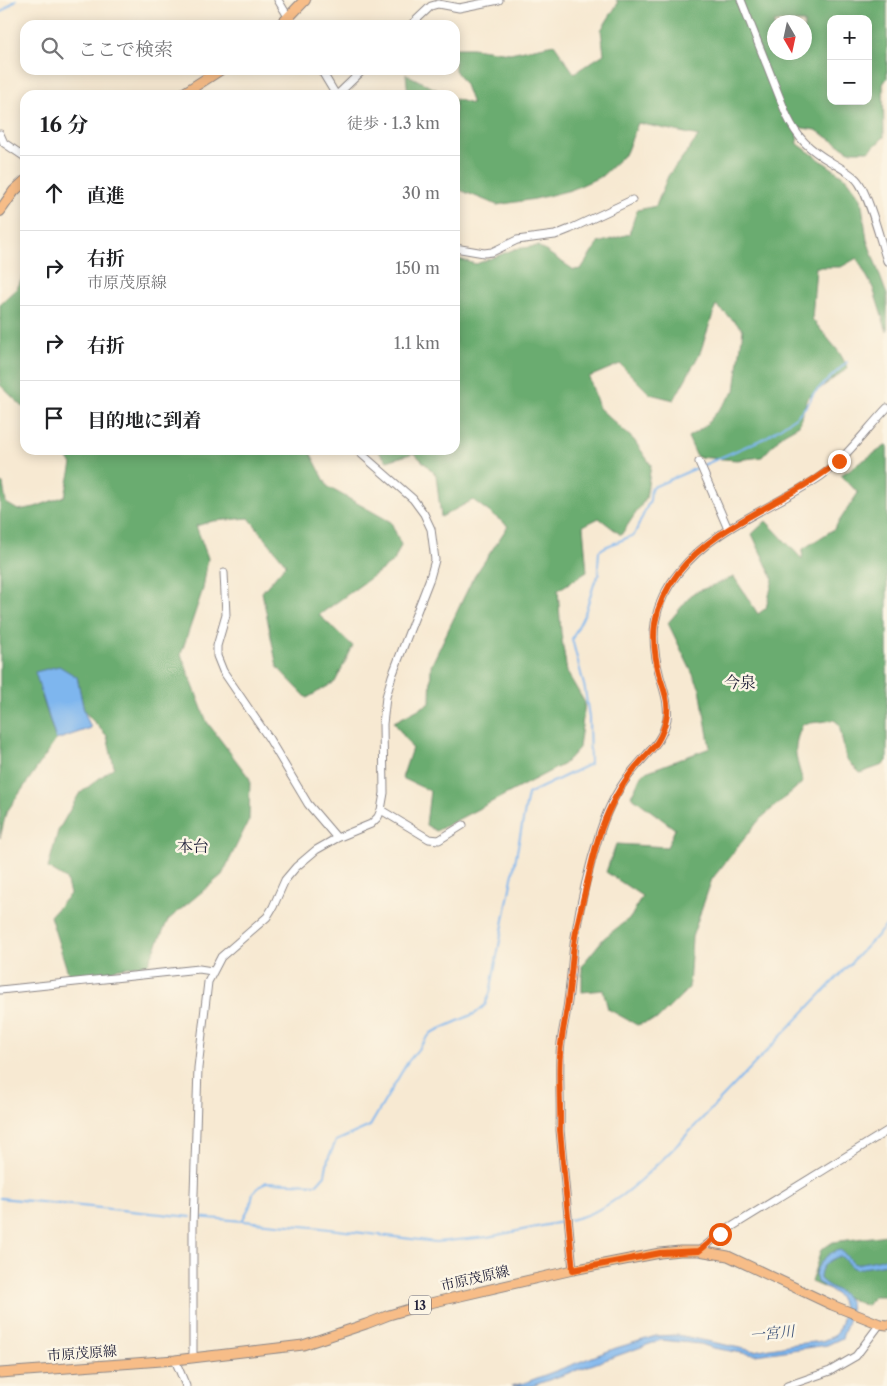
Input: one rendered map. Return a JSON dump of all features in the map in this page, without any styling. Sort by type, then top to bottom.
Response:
[{"type":"highway","points":[[289,20],[305,0]]},
{"type":"highway","points":[[189,90],[212,75]]},
{"type":"highway","points":[[0,211],[14,191],[20,186]]},
{"type":"main road","name":"市原茂原線","points":[[0,1373],[174,1360],[303,1345],[426,1304],[573,1270],[660,1253],[699,1251],[728,1256],[832,1305],[881,1324]]},
{"type":"street","points":[[278,0],[286,20]]},
{"type":"street","points":[[416,20],[431,6],[438,4],[458,8],[499,0]]},
{"type":"street","points":[[741,0],[795,132],[808,147],[845,170],[859,182],[887,261]]},
{"type":"street","points":[[324,75],[334,90]]},
{"type":"street","points":[[342,90],[358,75]]},
{"type":"street","points":[[0,134],[4,143],[20,154]]},
{"type":"street","points":[[460,249],[484,253],[492,252],[517,240],[555,235],[632,200]]},
{"type":"street","points":[[573,1270],[560,1130],[560,1054],[575,936],[595,848],[605,819],[622,785],[655,747],[667,718],[668,702],[654,653],[656,617],[662,600],[671,582],[690,558],[728,530],[821,476],[839,461],[887,408]]},
{"type":"street","points":[[193,1358],[193,1225],[199,1053],[208,982],[212,971],[221,957],[267,917],[285,880],[296,867],[316,850],[337,838],[371,824],[378,817],[384,793],[383,724],[386,697],[435,560],[431,529],[424,514],[413,499],[363,455]]},
{"type":"street","points":[[699,462],[728,530]]},
{"type":"street","points":[[224,573],[226,615],[217,646],[217,656],[222,671],[268,737],[308,804],[337,838]]},
{"type":"street","points":[[381,810],[429,839],[439,840],[463,825]]},
{"type":"street","points":[[0,990],[204,968],[212,971]]},
{"type":"street","points":[[699,1251],[720,1234],[887,1130]]},
{"type":"street","points":[[787,1386],[830,1371],[856,1356],[881,1324]]},
{"type":"street","points":[[174,1360],[186,1386]]},
{"type":"green space","points":[[616,0],[887,0],[887,78],[883,84],[884,137],[869,151],[849,151],[816,130],[796,127],[798,144],[847,179],[861,198],[867,240],[887,295],[887,332],[873,288],[857,258],[841,267],[816,267],[812,319],[839,352],[848,368],[807,398],[799,425],[783,434],[762,457],[737,460],[697,457],[688,437],[704,427],[735,391],[743,329],[716,305],[700,353],[674,400],[650,394],[620,364],[589,377],[599,408],[634,440],[651,465],[646,498],[621,535],[599,518],[583,526],[587,572],[558,590],[561,633],[567,672],[585,703],[579,748],[564,764],[436,831],[426,825],[430,791],[402,778],[412,748],[394,722],[430,703],[431,666],[472,580],[508,526],[473,500],[441,517],[436,475],[416,455],[460,455],[460,259],[476,264],[515,249],[538,246],[574,270],[581,269],[598,243],[629,234],[637,210],[656,206],[668,176],[699,136],[638,123],[626,153],[602,176],[571,190],[535,199],[497,205],[460,190],[460,100],[472,104],[465,85],[458,75],[460,75],[460,48],[510,53],[554,44],[574,73],[604,54],[601,30],[618,3]]},
{"type":"green space","points":[[406,75],[437,90],[408,90]]},
{"type":"green space","points":[[20,282],[20,404],[0,385],[0,304],[17,288]]},
{"type":"green space","points":[[887,445],[887,761],[883,765],[860,773],[846,759],[839,724],[834,720],[803,724],[797,740],[796,753],[803,782],[760,819],[712,879],[692,937],[689,988],[658,1019],[637,1025],[608,1009],[603,990],[582,992],[582,965],[604,938],[631,917],[642,896],[606,872],[616,844],[667,847],[675,829],[631,796],[643,773],[710,748],[700,689],[668,623],[693,593],[734,577],[758,614],[766,608],[773,579],[752,534],[766,521],[802,559],[803,549],[834,529],[858,493],[841,475]]},
{"type":"green space","points":[[64,455],[312,455],[328,487],[391,522],[401,545],[394,561],[319,615],[353,646],[335,682],[307,698],[277,667],[262,592],[286,564],[249,518],[213,521],[196,526],[208,558],[203,589],[181,654],[207,722],[250,779],[249,820],[222,875],[168,920],[148,964],[115,969],[101,974],[69,976],[50,916],[70,894],[66,879],[48,868],[58,831],[79,794],[114,767],[107,736],[84,711],[77,677],[41,693],[56,740],[6,813],[0,838],[0,483],[3,484],[6,503],[18,510],[35,507],[65,496],[72,464]]},
{"type":"green space","points":[[382,455],[407,455],[387,461]]},
{"type":"green space","points":[[887,1235],[887,1296],[874,1296],[867,1306],[811,1282],[821,1250],[833,1242]]},
{"type":"water","points":[[59,666],[77,677],[84,711],[91,728],[56,740],[35,672]]},
{"type":"water","name":"一宮川","points":[[840,1250],[853,1263],[857,1264],[887,1258],[887,1264],[856,1269],[851,1267],[840,1256],[832,1259],[823,1267],[820,1279],[846,1296],[850,1307],[849,1319],[842,1338],[827,1345],[755,1355],[713,1348],[701,1344],[661,1340],[532,1386],[511,1386],[524,1383],[616,1348],[656,1336],[678,1335],[754,1351],[822,1341],[834,1336],[838,1332],[844,1312],[841,1300],[836,1294],[817,1282],[815,1274],[818,1266],[824,1259],[831,1253]]},
{"type":"waterway","points":[[0,13],[16,0]]},
{"type":"waterway","points":[[242,1221],[251,1204],[253,1192],[266,1182],[317,1184],[325,1175],[328,1159],[336,1141],[370,1126],[407,1063],[431,1033],[476,1013],[485,1005],[490,993],[528,794],[590,764],[589,718],[585,689],[572,639],[585,613],[595,581],[599,575],[599,551],[634,535],[650,500],[651,488],[765,438],[797,416],[808,404],[813,394],[847,362]]},
{"type":"waterway","points":[[570,1220],[600,1209],[614,1201],[651,1170],[887,925]]},
{"type":"waterway","points":[[0,1198],[191,1217]]},
{"type":"waterway","points":[[196,1217],[313,1227],[436,1242],[488,1237],[566,1221]]},
{"type":"district","name":"今泉","points":[[740,682]]},
{"type":"district","name":"本台","points":[[193,846]]},
{"type":"route","points":[[720,1234],[699,1251],[660,1253],[573,1270],[560,1130],[560,1054],[575,936],[595,848],[605,819],[622,785],[655,747],[667,718],[668,702],[654,653],[654,634],[656,617],[671,582],[690,558],[720,534],[821,476],[839,461]]}]
